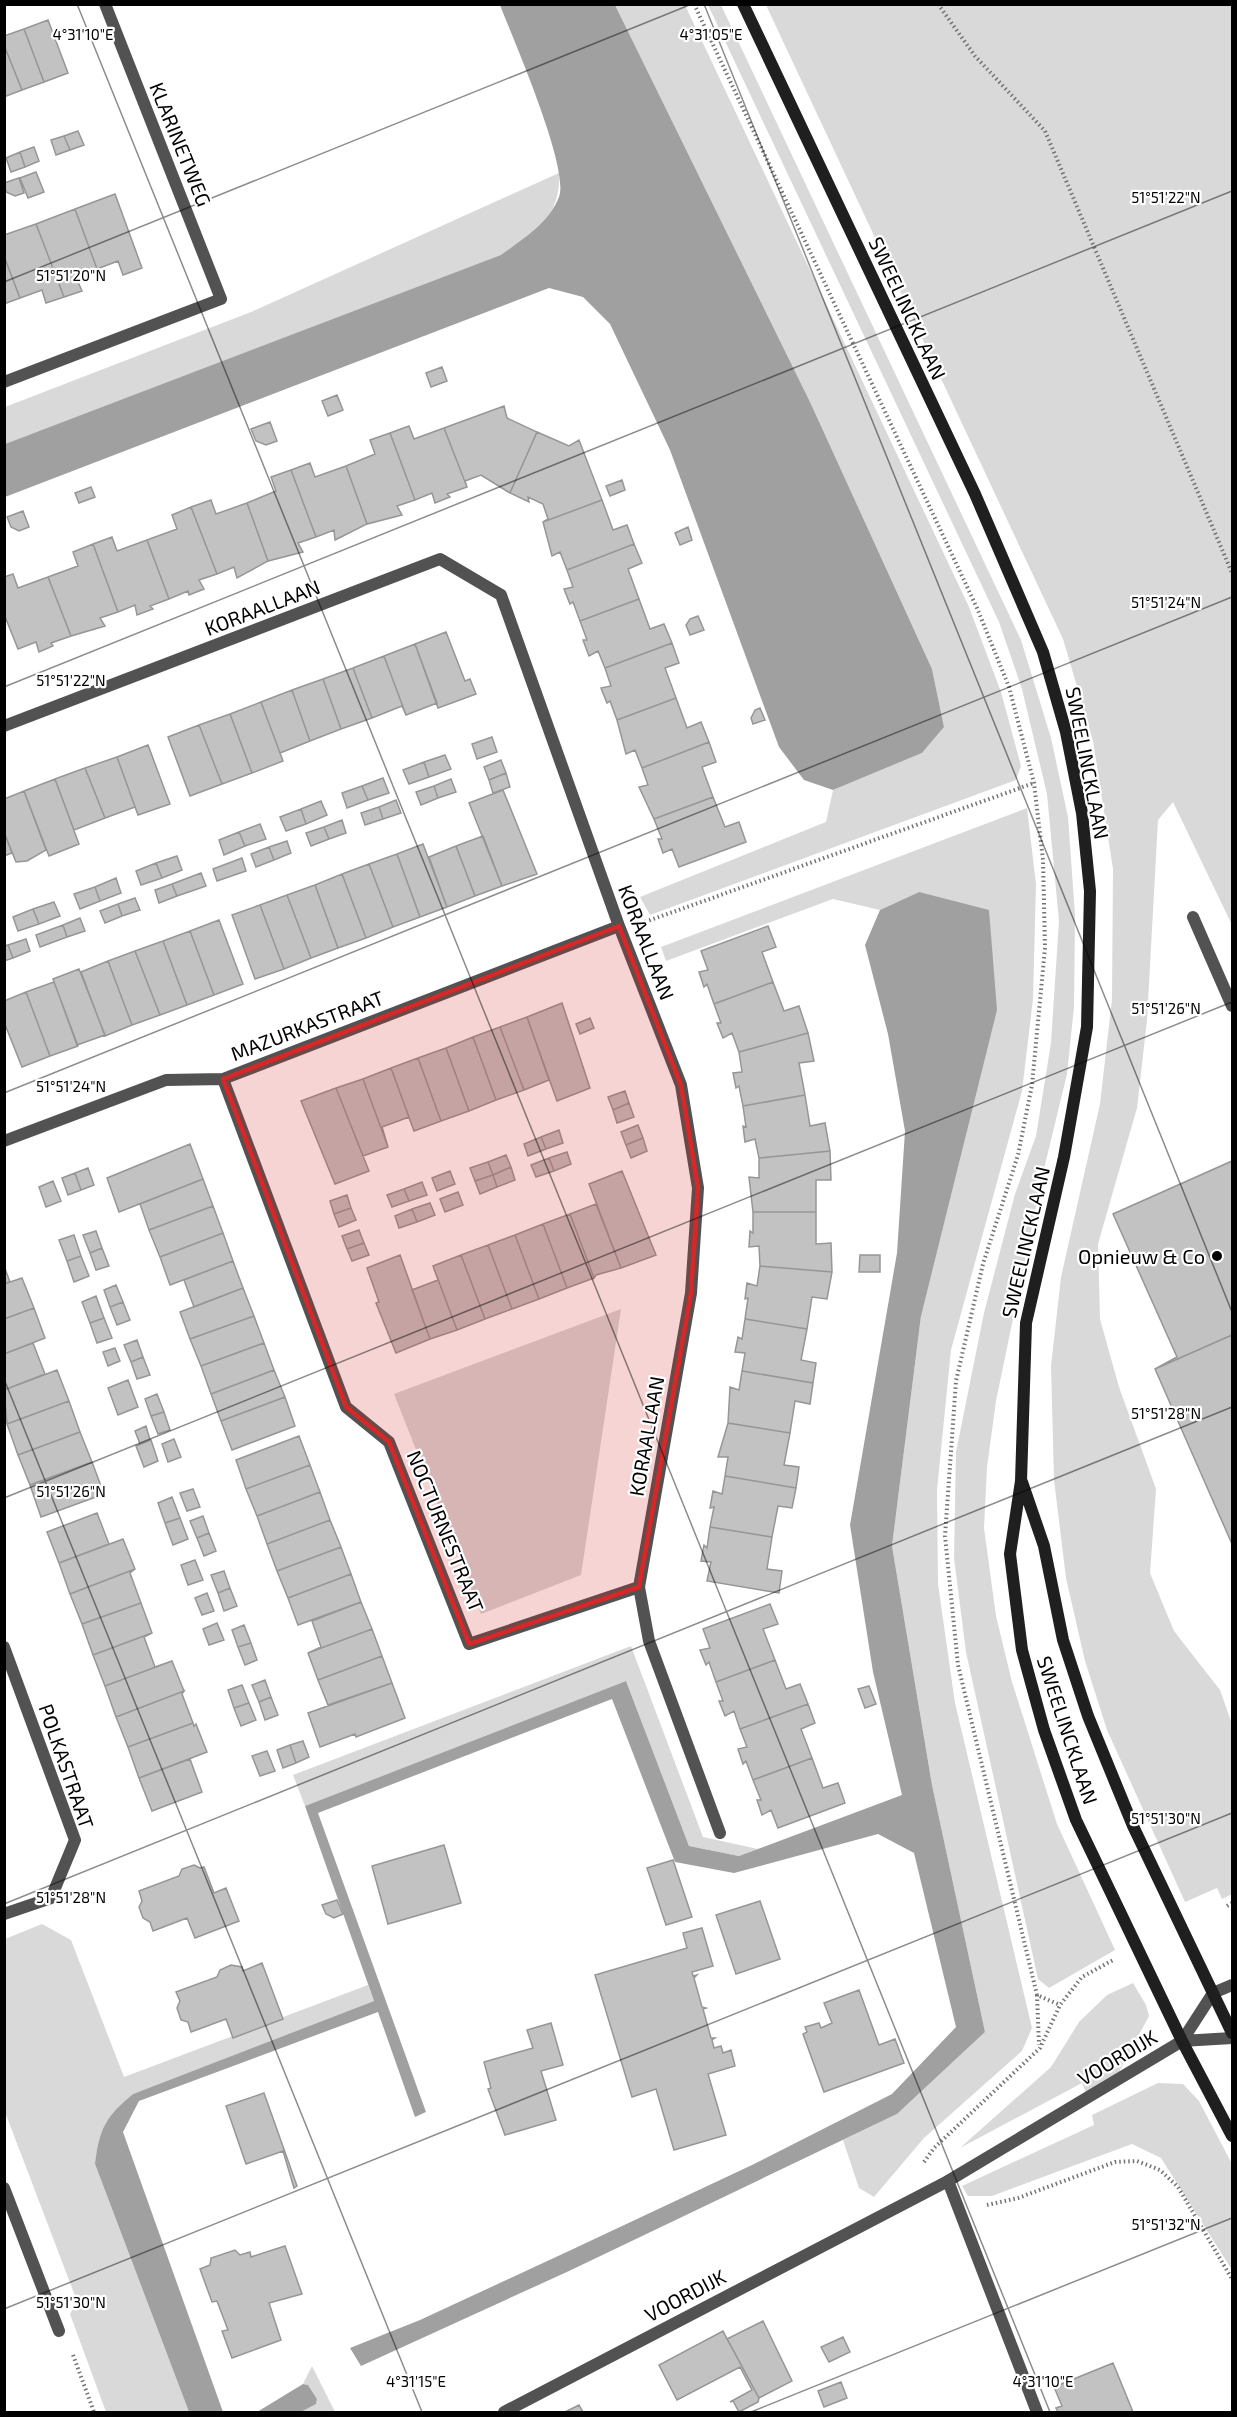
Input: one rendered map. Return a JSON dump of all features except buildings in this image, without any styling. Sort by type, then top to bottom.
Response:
[{"type":"main road","name":"SWEELINCKLAAN","points":[[743,4],[975,494],[1043,651],[1066,732],[1082,813],[1090,891],[1087,1027],[1064,1157],[1026,1323],[1022,1481],[1010,1554],[1022,1650],[1044,1731],[1076,1820],[1182,2041],[1233,2136]]},
{"type":"main road","name":"SWEELINCKLAAN","points":[[1022,1481],[1044,1546],[1063,1640],[1088,1716],[1133,1826],[1233,2036]]},
{"type":"street","name":"KLARINETWEG","points":[[4,382],[221,298],[105,4]]},
{"type":"street","name":"KORAALLAAN","points":[[4,726],[440,560],[501,595],[620,926],[681,1085],[698,1188],[691,1293],[639,1587],[649,1641],[720,1833]]},
{"type":"street","points":[[1193,917],[1233,1006]]},
{"type":"street","name":"MAZURKASTRAAT","points":[[4,1141],[166,1080],[223,1079],[620,926]]},
{"type":"street","name":"NOCTURNESTRAAT","points":[[223,1079],[346,1407],[389,1442],[469,1644],[639,1587]]},
{"type":"street","name":"POLKASTRAAT","points":[[4,1647],[75,1840],[51,1898],[4,1914]]},
{"type":"street","points":[[1213,1994],[1233,1985]]},
{"type":"street","name":"VOORDIJK","points":[[1182,2041],[1213,1994]]},
{"type":"street","name":"VOORDIJK","points":[[504,2412],[948,2181],[1182,2041],[1233,2036]]},
{"type":"street","points":[[948,2181],[1037,2412]]},
{"type":"street","points":[[4,2188],[59,2331]]},
{"type":"path","points":[[620,926],[652,921],[1034,783],[1009,687],[977,608],[694,4]]},
{"type":"path","points":[[938,4],[975,56],[1045,130],[1233,573]]},
{"type":"path","points":[[1227,1906],[1233,1903]]},
{"type":"path","points":[[920,2167],[934,2148],[1040,2048],[1060,2005],[1082,1977],[1115,1958]]},
{"type":"path","points":[[1037,1995],[1040,2048]]},
{"type":"path","points":[[948,2181],[955,2197],[963,2203],[986,2205],[1018,2198],[1115,2162],[1137,2161],[1160,2170],[1178,2187],[1233,2279]]},
{"type":"path","points":[[59,2331],[68,2343],[94,2412]]},
{"type":"highlighted area","points":[[619,926],[681,1085],[698,1188],[691,1293],[639,1587],[469,1644],[389,1442],[346,1407],[223,1079]]},
{"type":"shaded area","points":[[500,5],[615,5],[811,404],[932,669],[944,727],[922,753],[833,790],[804,780],[779,747],[670,450],[610,324],[583,297],[549,288],[5,497],[5,444],[501,255],[542,223],[559,197],[560,182],[556,160],[539,103]]},
{"type":"shaded area","points":[[615,5],[685,5],[969,607],[1001,692],[1021,766],[1016,780],[650,915],[640,897],[826,822],[833,790],[922,753],[944,727],[932,669],[811,404]]},
{"type":"shaded area","points":[[708,5],[721,5],[1021,640],[1051,738],[1068,817],[1075,915],[1074,1007],[1067,1074],[1043,1173],[996,1401],[987,1467],[984,1528],[996,1616],[1012,1682],[1057,1824],[1115,1950],[1049,1988],[1038,1979],[966,1652],[954,1558],[956,1452],[984,1313],[1015,1194],[1036,1136],[1051,1043],[1059,921],[1047,794],[1022,689],[999,622]]},
{"type":"shaded area","points":[[766,5],[1232,5],[1232,925],[1173,802],[1158,820],[1147,1020],[1137,1108],[1098,1244],[1100,1319],[1119,1387],[1156,1489],[1150,1573],[1174,1631],[1220,1690],[1232,1724],[1232,1894],[1222,1899],[1217,1888],[1185,1902],[1107,1730],[1085,1661],[1066,1578],[1054,1480],[1051,1366],[1061,1277],[1100,1104],[1112,999],[1113,869],[1093,741],[1063,639]]},
{"type":"shaded area","points":[[559,173],[556,201],[551,212],[535,230],[502,255],[5,444],[5,407],[251,312]]},
{"type":"shaded area","points":[[1027,808],[1036,884],[1033,999],[1022,1091],[951,1350],[937,1490],[938,1584],[955,1703],[1032,2028],[1022,2051],[924,2138],[874,2197],[859,2188],[843,2140],[897,2114],[985,2032],[932,1785],[892,1546],[921,1316],[919,892],[880,910],[833,899],[666,961],[661,947]]},
{"type":"shaded area","points":[[919,892],[989,910],[997,1010],[921,1316],[892,1546],[932,1785],[985,2032],[897,2114],[569,2271],[361,2366],[350,2348],[420,2320],[571,2250],[752,2165],[892,2094],[956,2027],[914,1853],[878,1834],[734,1873],[675,1862],[612,1699],[318,1813],[426,2112],[415,2117],[378,2012],[139,2101],[123,2132],[223,2412],[189,2412],[95,2164],[99,2141],[110,2117],[133,2094],[374,2001],[305,1806],[626,1681],[689,1846],[739,1856],[902,1795],[873,1672],[850,1525],[897,1253],[905,1131],[888,1034],[865,945],[880,910]]},
{"type":"shaded area","points":[[621,1309],[581,1575],[481,1614],[394,1394]]},
{"type":"shaded area","points":[[631,1646],[703,1837],[758,1849],[739,1856],[689,1846],[626,1681],[305,1806],[293,1775]]},
{"type":"shaded area","points":[[42,1924],[71,1940],[124,2077],[368,1985],[374,2001],[133,2094],[116,2109],[105,2124],[95,2164],[189,2412],[106,2412],[70,2314],[77,2301],[5,2112],[5,1939]]},
{"type":"shaded area","points":[[1133,1983],[1146,2005],[1149,2016],[1119,2072],[1086,2093],[1082,2083],[960,2148],[1051,2067],[1079,2022],[1107,1995]]},
{"type":"shaded area","points":[[1158,2083],[1183,2084],[1199,2101],[1232,2164],[1232,2270],[1161,2158],[1132,2144],[992,2196],[968,2196],[962,2186],[1094,2125],[1092,2115]]},
{"type":"shaded area","points":[[312,2366],[335,2412],[301,2412],[316,2404],[317,2399],[308,2385],[303,2384]]},
{"type":"shaded area","points":[[303,2384],[308,2385],[317,2399],[316,2404],[301,2412],[257,2412]]},
{"type":"place","name":"Opnieuw & Co","points":[[1217,1256]]}]
